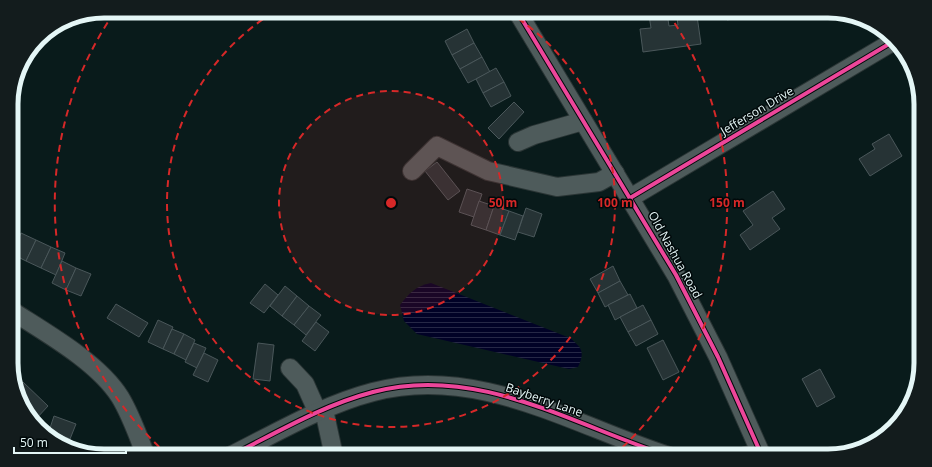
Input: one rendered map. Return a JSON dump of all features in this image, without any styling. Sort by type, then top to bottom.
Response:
[{"type":"street","name":"Old Nashua Road","points":[[521,18],[676,275],[697,316],[753,449]]},
{"type":"street","name":"Jefferson Drive","points":[[630,198],[890,44]]},
{"type":"street","points":[[518,142],[534,135],[583,121]]},
{"type":"street","points":[[412,171],[437,146],[488,171],[557,187],[599,182],[615,173]]},
{"type":"street","points":[[18,315],[83,359],[109,382],[120,396],[143,449]]},
{"type":"street","points":[[290,368],[305,384],[321,411],[332,449]]},
{"type":"street","name":"Bayberry Lane","points":[[244,449],[321,411],[374,391],[408,385],[444,384],[461,386],[513,398],[546,409],[645,449]]},
{"type":"water","points":[[431,283],[570,338],[580,348],[582,354],[578,367],[569,369],[417,334],[404,321],[400,305],[413,291],[421,286]]},
{"type":"building","points":[[649,18],[668,18],[669,26],[678,25],[677,18],[697,18],[701,44],[643,52],[640,29],[651,28]]},
{"type":"building","points":[[727,18],[739,18],[727,20]]},
{"type":"building","points":[[467,29],[474,43],[452,55],[445,41]]},
{"type":"building","points":[[474,43],[482,57],[460,69],[452,55]]},
{"type":"building","points":[[482,57],[490,72],[468,83],[460,69]]},
{"type":"building","points":[[496,68],[504,82],[483,93],[476,79]]},
{"type":"building","points":[[504,82],[511,96],[491,107],[483,93]]},
{"type":"building","points":[[514,102],[524,112],[499,139],[488,128]]},
{"type":"building","points":[[889,134],[902,156],[870,176],[859,159],[875,149],[872,144]]},
{"type":"building","points":[[437,162],[460,191],[448,200],[425,171]]},
{"type":"building","points":[[467,189],[482,194],[474,217],[459,212]]},
{"type":"building","points":[[773,191],[785,209],[772,218],[780,229],[750,250],[740,235],[753,225],[743,211]]},
{"type":"building","points":[[479,201],[494,206],[486,230],[471,225]]},
{"type":"building","points":[[494,206],[509,211],[500,235],[486,230]]},
{"type":"building","points":[[526,208],[542,214],[534,237],[518,232]]},
{"type":"building","points":[[509,211],[523,216],[515,240],[500,235]]},
{"type":"building","points":[[21,233],[36,240],[26,261],[18,257],[18,240]]},
{"type":"building","points":[[36,240],[51,247],[41,268],[26,261]]},
{"type":"building","points":[[51,247],[65,253],[56,275],[41,268]]},
{"type":"building","points":[[62,261],[76,268],[66,290],[52,283]]},
{"type":"building","points":[[613,266],[620,281],[598,293],[590,279]]},
{"type":"building","points":[[76,268],[91,274],[81,296],[66,290]]},
{"type":"building","points":[[620,281],[628,295],[605,307],[598,293]]},
{"type":"building","points":[[265,284],[278,295],[264,313],[250,303]]},
{"type":"building","points":[[285,286],[297,296],[282,316],[270,306]]},
{"type":"building","points":[[630,294],[637,308],[615,320],[608,305]]},
{"type":"building","points":[[297,296],[309,306],[294,325],[282,316]]},
{"type":"building","points":[[116,304],[148,323],[139,337],[107,318]]},
{"type":"building","points":[[643,305],[651,320],[628,332],[620,317]]},
{"type":"building","points":[[309,306],[321,315],[306,335],[294,325]]},
{"type":"building","points":[[158,320],[173,327],[163,349],[148,342]]},
{"type":"building","points":[[651,320],[658,334],[636,346],[628,332]]},
{"type":"building","points":[[316,322],[329,332],[315,351],[302,341]]},
{"type":"building","points":[[172,329],[184,334],[174,354],[163,349]]},
{"type":"building","points":[[184,334],[195,340],[186,360],[174,354]]},
{"type":"building","points":[[663,340],[679,372],[663,380],[647,348]]},
{"type":"building","points":[[194,343],[206,348],[197,368],[185,362]]},
{"type":"building","points":[[258,343],[274,345],[270,381],[253,379]]},
{"type":"building","points":[[204,353],[218,360],[208,382],[193,375]]},
{"type":"building","points":[[820,369],[835,397],[817,407],[802,379]]},
{"type":"building","points":[[23,382],[48,406],[37,418],[27,401],[21,384]]},
{"type":"building","points":[[54,416],[76,424],[70,439],[49,430]]},
{"type":"building","points":[[55,433],[70,439],[69,441]]},
{"type":"cycle path","points":[[521,18],[676,275],[718,357],[759,449]]},
{"type":"cycle path","points":[[630,198],[890,44]]},
{"type":"cycle path","points":[[244,449],[300,420],[336,404],[373,392],[412,385],[450,386],[487,392],[524,402],[650,449]]}]
